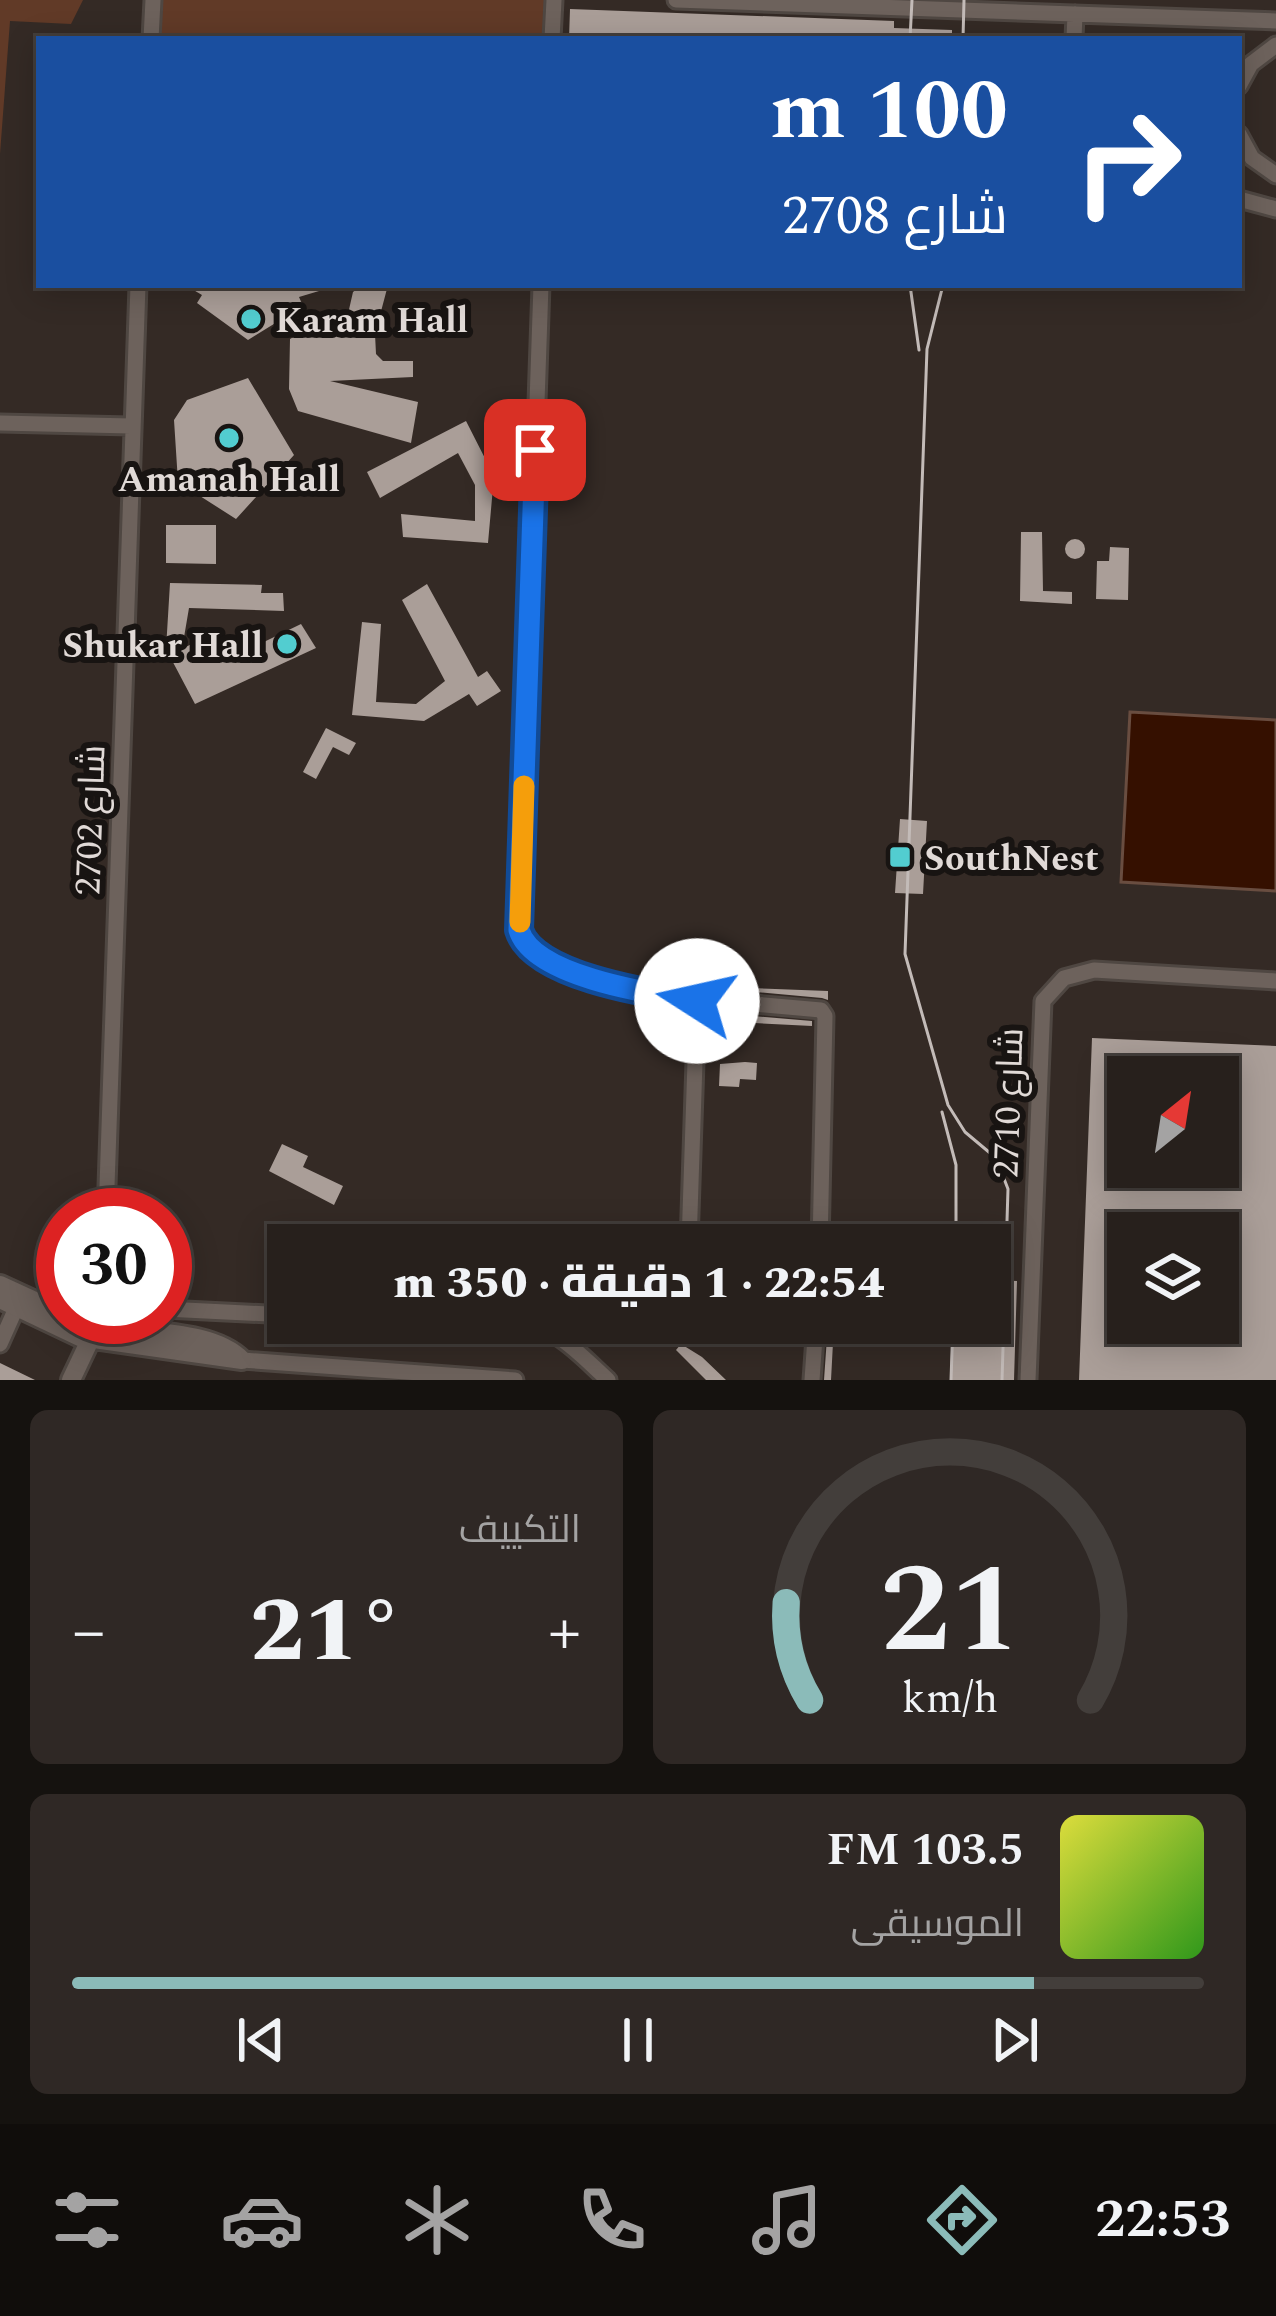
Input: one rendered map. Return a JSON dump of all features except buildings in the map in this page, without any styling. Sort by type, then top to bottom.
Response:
[{"type":"street","points":[[151,36],[153,0]]},
{"type":"street","points":[[552,36],[554,0]]},
{"type":"street","points":[[676,0],[1276,21]]},
{"type":"street","points":[[1074,36],[1075,14]]},
{"type":"street","points":[[1242,80],[1251,64],[1276,45]]},
{"type":"street","points":[[1242,140],[1252,158],[1276,175]]},
{"type":"street","points":[[1242,200],[1276,209]]},
{"type":"street","name":"شارع 2702","points":[[107,1188],[139,288]]},
{"type":"street","points":[[541,288],[519,930],[524,944],[544,960],[618,986],[697,1001],[813,1006],[825,1016],[820,1224]]},
{"type":"street","points":[[0,423],[131,426]]},
{"type":"street","name":"شارع 2710","points":[[1028,1380],[1043,1001],[1064,977],[1094,970],[1276,981]]},
{"type":"street","points":[[688,1224],[697,1001]]},
{"type":"street","points":[[0,1285],[13,1301],[0,1344]]},
{"type":"street","points":[[192,1310],[267,1314]]},
{"type":"street","points":[[192,1340],[222,1344],[242,1370]]},
{"type":"street","points":[[75,1344],[79,1357]]},
{"type":"street","points":[[71,1380],[87,1344]]},
{"type":"street","points":[[110,1344],[242,1370],[515,1380]]},
{"type":"street","points":[[568,1344],[608,1380]]},
{"type":"street","points":[[812,1380],[815,1344]]},
{"type":"shaded area","points":[[0,0],[83,0],[71,24],[10,21],[0,154]]},
{"type":"shaded area","points":[[160,0],[547,0],[546,36],[159,36]]},
{"type":"shaded area","points":[[1130,712],[1276,720],[1276,891],[1121,882]]},
{"type":"tram line","points":[[910,36],[912,0]]},
{"type":"tram line","points":[[963,36],[964,0]]},
{"type":"tram line","points":[[910,288],[919,350]]},
{"type":"tram line","points":[[942,288],[927,349],[905,954],[948,1105],[965,1132],[996,1158],[1008,1189],[1002,1380]]},
{"type":"tram line","points":[[942,1112],[956,1165],[956,1224]]},
{"type":"tram line","points":[[951,1380],[952,1344]]},
{"type":"slow traffic","points":[[520,922],[524,786]]},
{"type":"place","name":"Karam Hall","points":[[251,319]]},
{"type":"place","name":"Amanah Hall","points":[[229,438]]},
{"type":"place","name":"Shukar Hall","points":[[287,644]]},
{"type":"place","name":"SouthNest","points":[[900,857]]},
{"type":"route","points":[[535,450],[519,930],[524,944],[544,960],[618,986],[697,1001]]}]
